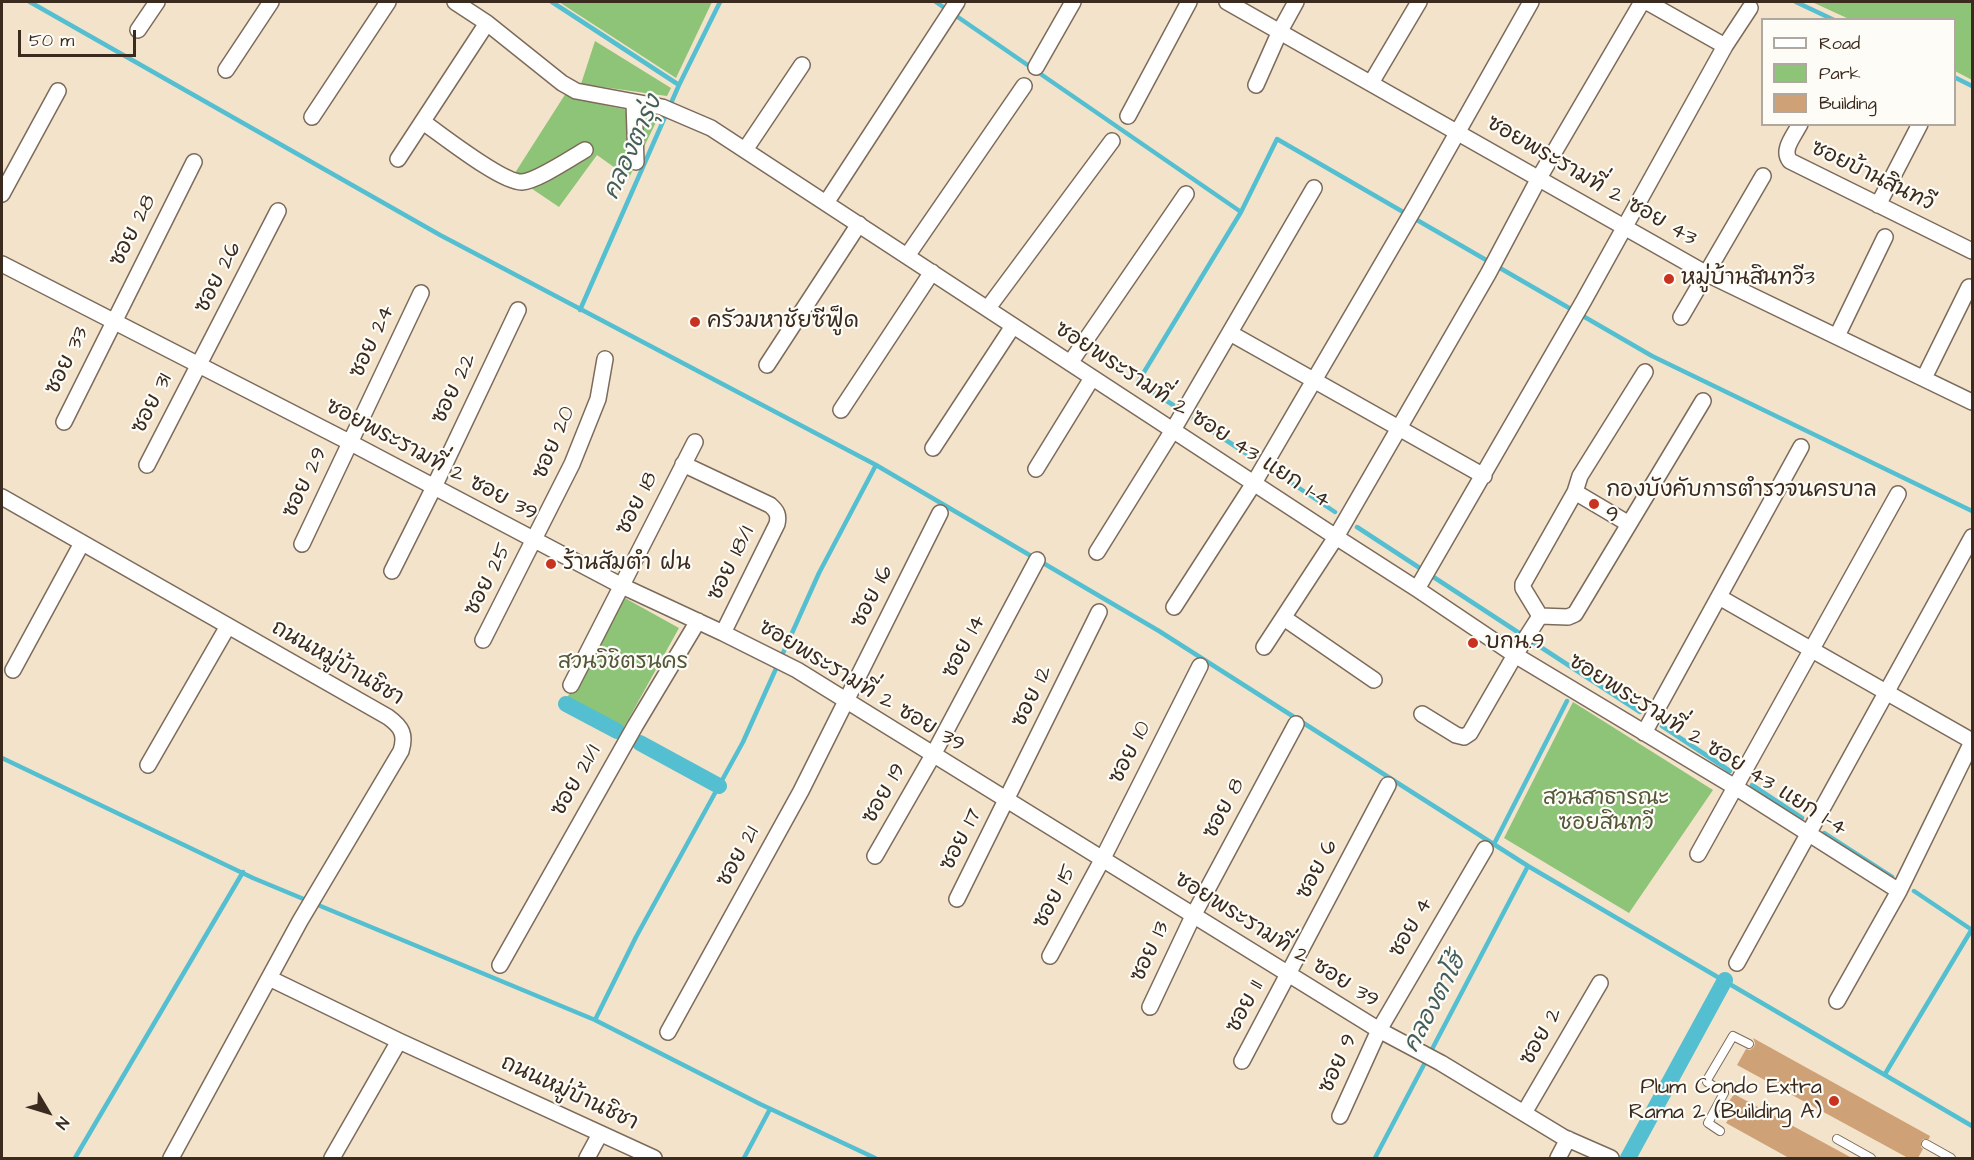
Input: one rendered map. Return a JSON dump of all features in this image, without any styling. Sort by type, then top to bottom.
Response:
[{"type":"street","points":[[138,30],[157,2]]},
{"type":"street","points":[[226,70],[271,2]]},
{"type":"street","points":[[312,117],[388,2]]},
{"type":"street","name":"ซอยพระรามที่ 2 ซอย 43 แยก 1-4","points":[[455,2],[487,23],[562,83],[576,91],[662,107],[711,128],[1336,537],[1418,588],[1515,655],[1736,787],[1899,891]]},
{"type":"street","points":[[826,203],[957,2]]},
{"type":"street","points":[[1036,67],[1073,2]]},
{"type":"street","points":[[1128,116],[1188,2]]},
{"type":"street","name":"ซอยพระรามที่ 2 ซอย 43","points":[[1227,2],[1707,274],[1972,402]]},
{"type":"street","points":[[1256,85],[1296,2]]},
{"type":"street","points":[[1371,83],[1419,2]]},
{"type":"street","points":[[1174,607],[1254,483],[1417,204],[1531,2]]},
{"type":"street","points":[[1264,646],[1336,537],[1488,274],[1539,178],[1645,2],[1725,46]]},
{"type":"street","points":[[1418,588],[1583,302],[1725,46],[1750,8]]},
{"type":"street","points":[[398,159],[487,23]]},
{"type":"street","points":[[746,150],[802,65]]},
{"type":"street","points":[[907,256],[1024,86]]},
{"type":"street","points":[[2,194],[58,91]]},
{"type":"street","points":[[634,102],[636,162]]},
{"type":"street","points":[[423,122],[509,180],[522,182],[532,180],[585,150]]},
{"type":"street","name":"ซอยบ้านสินทวี","points":[[1799,126],[1786,152],[1786,157],[1790,161],[1972,251]]},
{"type":"street","points":[[1878,205],[1919,126]]},
{"type":"street","points":[[988,308],[1112,141]]},
{"type":"street","name":"ซอย 28","points":[[113,321],[194,162]]},
{"type":"street","points":[[1681,317],[1763,176]]},
{"type":"street","points":[[1097,552],[1173,430],[1314,188]]},
{"type":"street","points":[[1070,363],[1186,194]]},
{"type":"street","name":"ซอย 26","points":[[199,365],[278,211]]},
{"type":"street","points":[[767,365],[860,224]]},
{"type":"street","points":[[1837,336],[1885,237]]},
{"type":"street","name":"ซอยพระรามที่ 2 ซอย 39","points":[[2,264],[351,443],[622,586],[797,670],[1379,1030],[1441,1063],[1569,1139],[1611,1158]]},
{"type":"street","points":[[841,410],[932,272]]},
{"type":"street","points":[[1924,378],[1969,287]]},
{"type":"street","name":"ซอย 24","points":[[351,443],[421,293]]},
{"type":"street","name":"ซอย 22","points":[[392,571],[518,310]]},
{"type":"street","name":"ซอย 33","points":[[64,422],[113,321]]},
{"type":"street","points":[[933,448],[1013,326]]},
{"type":"street","points":[[1230,333],[1484,476]]},
{"type":"street","name":"ซอย 20","points":[[534,541],[572,464],[594,409],[604,376],[606,359]]},
{"type":"street","name":"ซอย 31","points":[[147,465],[199,365]]},
{"type":"street","points":[[1540,616],[1523,588],[1523,584],[1575,492],[1580,476],[1645,372]]},
{"type":"street","points":[[1036,469],[1092,378]]},
{"type":"street","points":[[1540,616],[1568,617],[1575,614],[1703,401]]},
{"type":"street","name":"ซอย 18","points":[[571,685],[695,442]]},
{"type":"street","name":"ซอย 29","points":[[302,544],[351,443]]},
{"type":"street","points":[[1644,733],[1801,447]]},
{"type":"street","name":"ซอย 18/1","points":[[684,464],[770,505],[779,518],[723,633]]},
{"type":"street","points":[[1575,492],[1629,524]]},
{"type":"street","points":[[1698,854],[1898,494]]},
{"type":"street","name":"ถนนหมู่บ้านชิชา","points":[[2,498],[388,717],[403,731],[404,741],[401,751],[322,882],[171,1158]]},
{"type":"street","name":"ซอย 16","points":[[846,701],[940,513]]},
{"type":"street","points":[[1737,963],[1972,537]]},
{"type":"street","name":"ซอย 25","points":[[483,640],[534,541]]},
{"type":"street","points":[[13,670],[82,543]]},
{"type":"street","name":"ซอย 14","points":[[933,755],[1037,560]]},
{"type":"street","points":[[1719,597],[1972,742],[1899,891],[1837,1001]]},
{"type":"street","name":"ซอย 12","points":[[1007,801],[1099,612]]},
{"type":"street","points":[[1422,714],[1456,735],[1464,737],[1470,733],[1540,616]]},
{"type":"street","points":[[1284,618],[1374,680]]},
{"type":"street","name":"ซอย 21/1","points":[[500,965],[635,726],[698,621]]},
{"type":"street","points":[[148,765],[228,626]]},
{"type":"street","name":"ซอย 10","points":[[1102,860],[1200,666]]},
{"type":"street","name":"ซอย 21","points":[[668,1032],[801,791],[846,701]]},
{"type":"street","name":"ซอย 8","points":[[1193,916],[1296,724]]},
{"type":"street","name":"ซอย 19","points":[[876,856],[933,755]]},
{"type":"street","name":"ซอย 6","points":[[1288,975],[1388,785]]},
{"type":"street","name":"ซอย 17","points":[[957,899],[1007,801]]},
{"type":"street","name":"ซอย 4","points":[[1379,1030],[1485,849]]},
{"type":"street","name":"ซอย 15","points":[[1050,956],[1102,860]]},
{"type":"street","name":"ซอย 13","points":[[1150,1007],[1193,916]]},
{"type":"street","name":"ซอย 11","points":[[1242,1061],[1288,975]]},
{"type":"street","name":"ถนนหมู่บ้านชิชา","points":[[269,978],[399,1041],[654,1158]]},
{"type":"street","name":"ซอย 2","points":[[1524,1113],[1600,983]]},
{"type":"street","name":"ซอย 9","points":[[1340,1116],[1379,1030]]},
{"type":"street","points":[[332,1158],[399,1041]]},
{"type":"street","points":[[587,1158],[600,1134]]},
{"type":"street","points":[[1558,1158],[1569,1139]]},
{"type":"lane","points":[[1720,1131],[1708,1123],[1724,1093],[1707,1080],[1733,1035],[1749,1044]]},
{"type":"lane","points":[[1836,1139],[1871,1158]]},
{"type":"lane","points":[[1926,1144],[1951,1158]]},
{"type":"green space","points":[[559,2],[712,2],[676,78]]},
{"type":"green space","points":[[1812,2],[1972,2],[1972,80],[1956,72],[1956,18],[1847,18]]},
{"type":"green space","points":[[595,41],[671,88],[667,96],[581,84]]},
{"type":"green space","points":[[566,93],[577,98],[658,118],[629,178],[597,155],[559,207],[513,176]]},
{"type":"green space","name":"สวนวิชิตรนคร","points":[[623,597],[679,628],[623,729],[567,698]]},
{"type":"green space","name":"สวนสาธารณะ ซอยสินทวี","points":[[1573,702],[1713,790],[1629,913],[1504,838]]},
{"type":"building","name":"Plum Condo Extra Rama 2 (Building A)","points":[[1753,1038],[1930,1136],[1929,1139],[1923,1139],[1921,1142],[1923,1149],[1918,1158],[1908,1158],[1737,1065],[1746,1049],[1750,1050],[1754,1047]]},
{"type":"building","points":[[1734,1094],[1852,1158],[1789,1158],[1726,1123],[1732,1113],[1724,1109]]},
{"type":"waterway","points":[[30,2],[440,235],[876,465],[1159,631],[1528,866],[1972,1126]]},
{"type":"waterway","points":[[552,2],[679,85]]},
{"type":"waterway","name":"คลองตารุ่ง","points":[[580,310],[679,85],[720,2]]},
{"type":"waterway","points":[[936,2],[1241,212]]},
{"type":"waterway","points":[[1796,2],[1830,18]]},
{"type":"waterway","points":[[1956,78],[1972,86]]},
{"type":"waterway","points":[[1173,405],[1138,382],[1241,212],[1277,139],[1652,356],[1972,511]]},
{"type":"waterway","points":[[1194,419],[1253,458]]},
{"type":"waterway","points":[[875,1158],[760,1104],[595,1020],[636,937],[743,742],[819,573],[876,465]]},
{"type":"waterway","points":[[1275,472],[1335,512]]},
{"type":"waterway","points":[[1357,527],[1640,712]]},
{"type":"waterway","points":[[1494,844],[1567,701]]},
{"type":"waterway","points":[[566,704],[617,731]]},
{"type":"waterway","points":[[1662,726],[1730,771]]},
{"type":"waterway","points":[[640,743],[719,786]]},
{"type":"waterway","points":[[2,758],[253,878],[595,1020]]},
{"type":"waterway","points":[[1752,785],[1802,818]]},
{"type":"waterway","points":[[1824,833],[1892,877]]},
{"type":"waterway","name":"คลองตาโฮ้","points":[[1375,1158],[1528,866]]},
{"type":"waterway","points":[[75,1158],[243,872]]},
{"type":"waterway","points":[[1914,891],[1972,930]]},
{"type":"waterway","points":[[1885,1074],[1972,929]]},
{"type":"waterway","points":[[1628,1158],[1725,980]]},
{"type":"waterway","points":[[744,1158],[770,1109]]},
{"type":"place","name":"หมู่บ้านสินทวี3","points":[[1669,279]]},
{"type":"place","name":"ครัวมหาชัยซีฟู็ด","points":[[695,322]]},
{"type":"place","name":"กองบังคับการตำรวจนครบาล 9","points":[[1594,504]]},
{"type":"place","name":"ร้านสัมตำ ฝน","points":[[551,564]]},
{"type":"place","name":"บกน.9","points":[[1473,643]]},
{"type":"place","name":"Plum Condo Extra Rama 2 (Building A)","points":[[1834,1101]]}]
